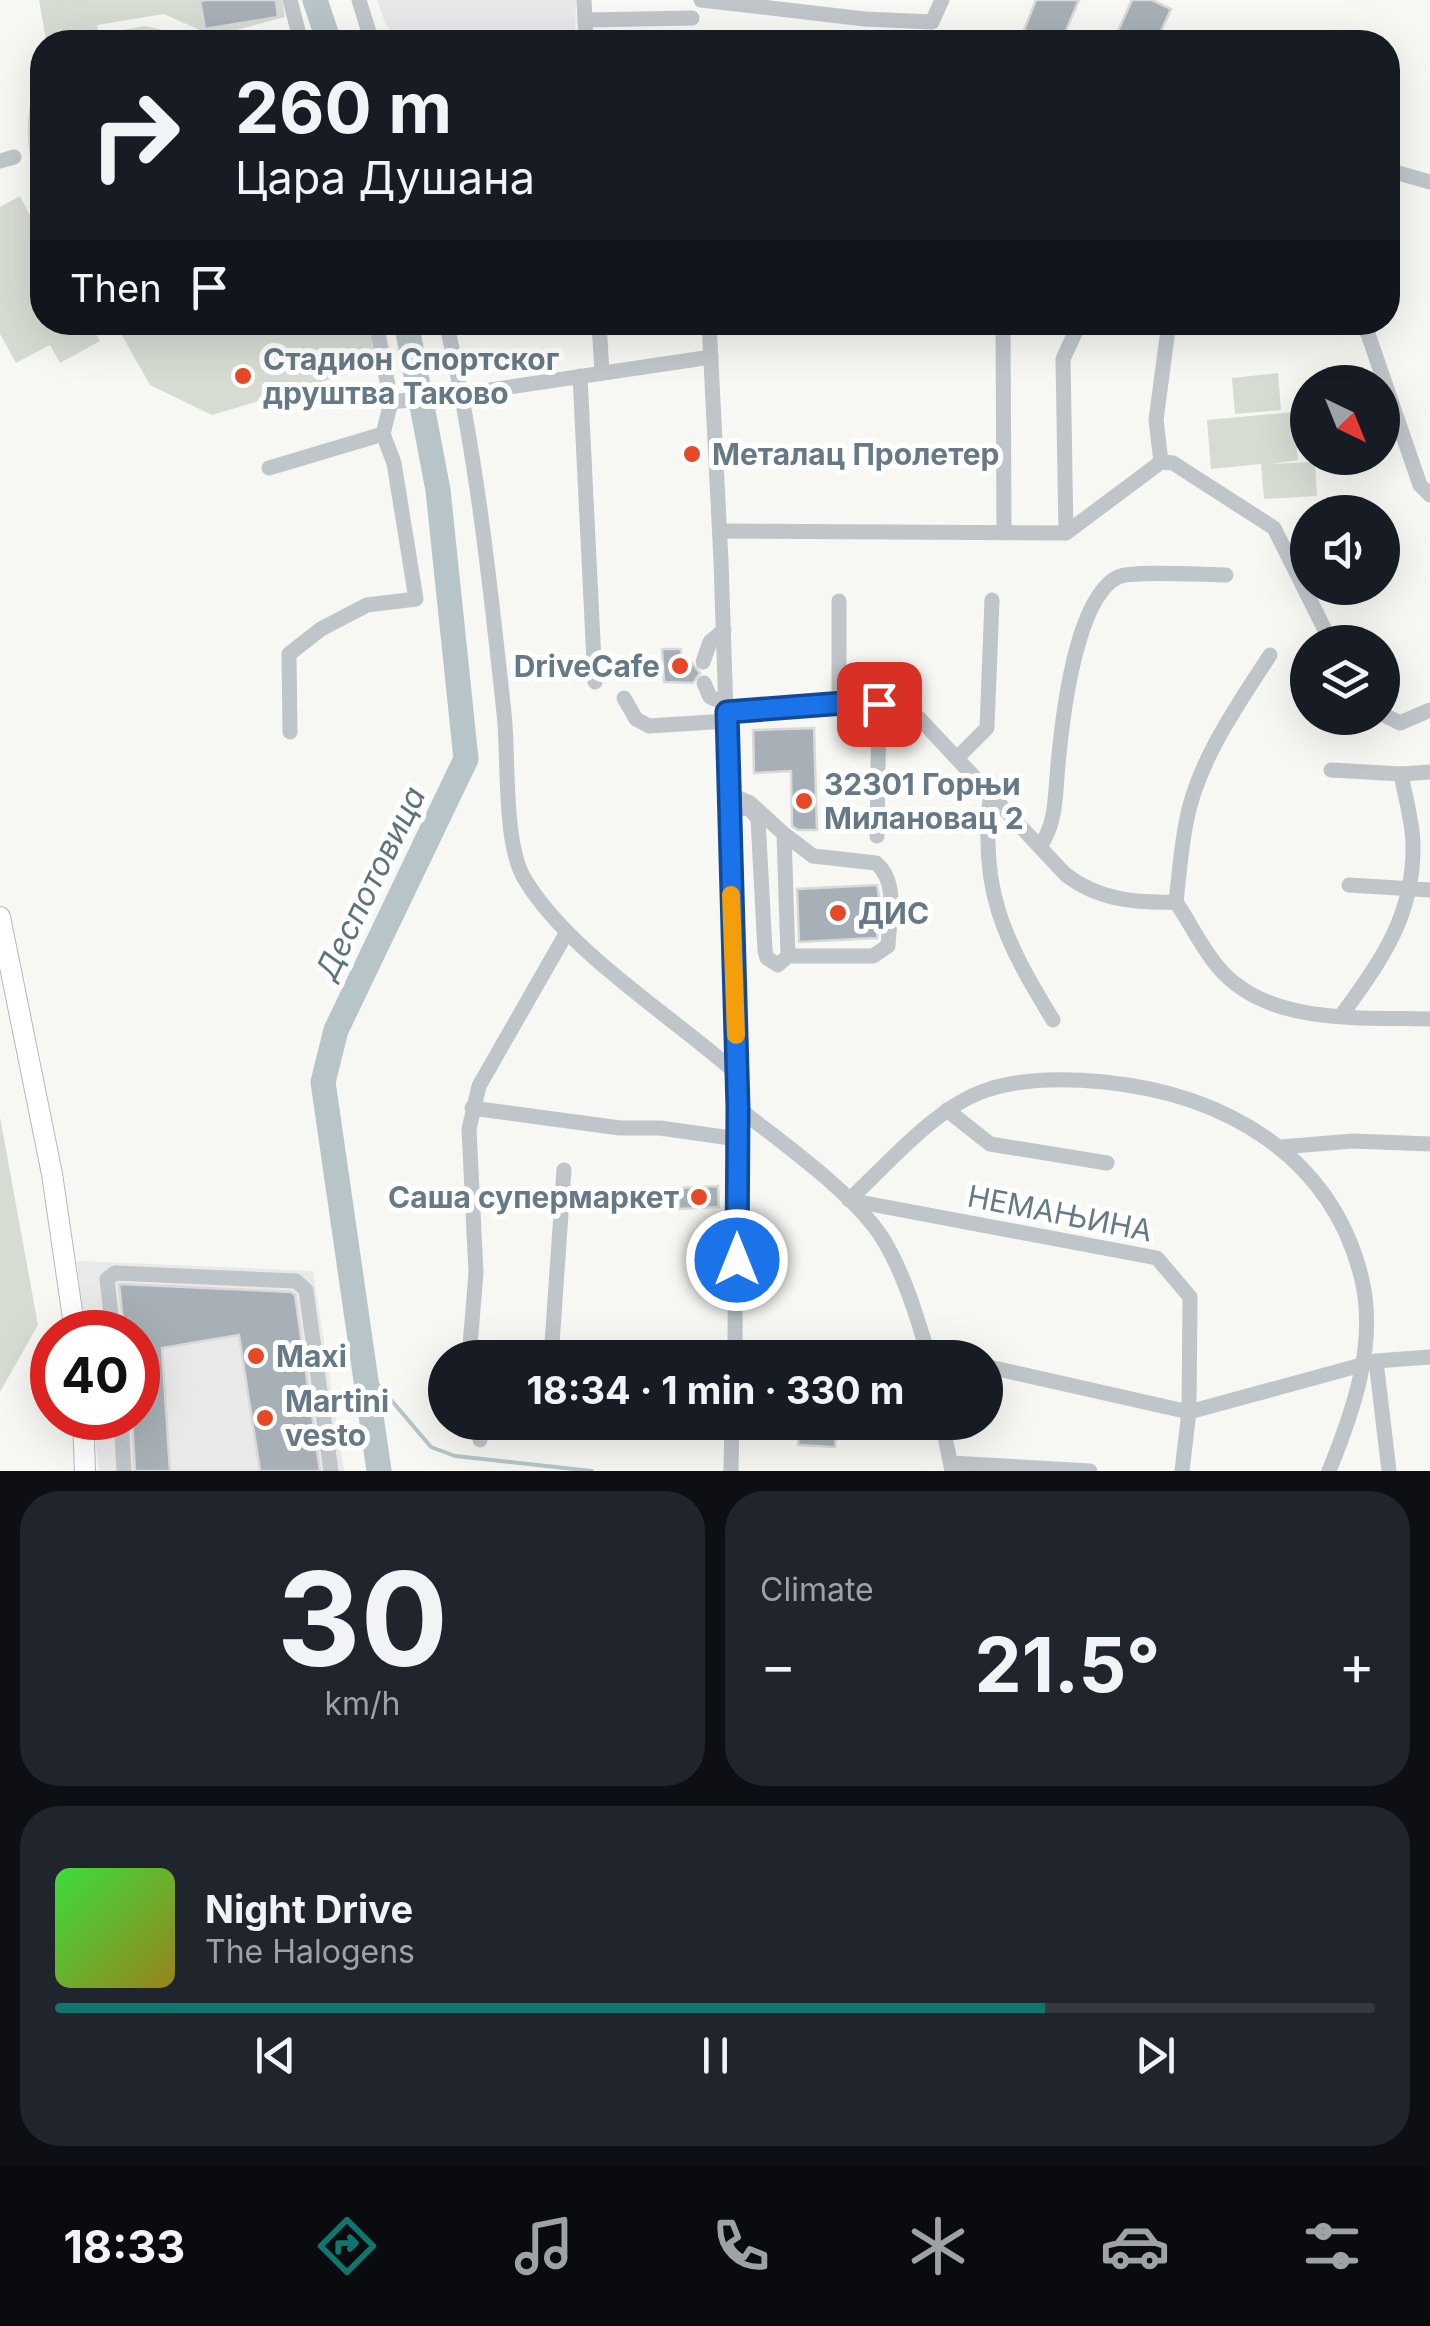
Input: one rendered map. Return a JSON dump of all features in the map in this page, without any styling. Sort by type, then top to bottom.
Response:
[{"type":"main road","points":[[0,917],[52,1174],[72,1310]]},
{"type":"main road","points":[[83,1440],[85,1471]]},
{"type":"street","points":[[290,0],[299,30]]},
{"type":"street","points":[[359,0],[368,30]]},
{"type":"street","points":[[584,0],[585,30]]},
{"type":"street","points":[[691,0],[693,30]]},
{"type":"street","points":[[701,0],[816,7],[932,22],[942,0]]},
{"type":"street","points":[[585,20],[692,18]]},
{"type":"street","points":[[1400,173],[1430,182]]},
{"type":"street","points":[[290,732],[290,654],[322,629],[367,605],[416,598],[394,463],[383,434],[396,402],[379,335]]},
{"type":"street","points":[[448,335],[504,716],[512,840],[521,873],[542,905],[567,932],[736,1073]]},
{"type":"street","points":[[600,335],[602,374]]},
{"type":"street","points":[[709,335],[724,630],[738,1108],[734,1340]]},
{"type":"street","points":[[1003,335],[1004,532]]},
{"type":"street","points":[[1066,533],[1063,359],[1074,335]]},
{"type":"street","points":[[1161,462],[1156,420],[1167,335]]},
{"type":"street","points":[[1368,335],[1420,484],[1430,495]]},
{"type":"street","points":[[396,402],[710,357]]},
{"type":"street","points":[[580,376],[595,682]]},
{"type":"street","points":[[269,468],[383,434]]},
{"type":"street","points":[[720,531],[1066,533],[1161,462],[1173,462],[1274,528],[1322,625]]},
{"type":"street","points":[[1040,846],[1051,830],[1076,655],[1101,590],[1120,576],[1226,575]]},
{"type":"street","points":[[839,704],[840,600]]},
{"type":"street","points":[[958,758],[988,728],[992,600]]},
{"type":"street","points":[[703,662],[710,642],[724,630]]},
{"type":"street","points":[[1270,655],[1228,723],[1197,786],[1186,821],[1176,902],[1218,968],[1242,990],[1268,1005],[1341,1016],[1430,1019]]},
{"type":"street","points":[[704,683],[710,697],[727,712]]},
{"type":"street","points":[[624,698],[636,719],[649,726],[727,712],[839,704],[879,704],[919,718],[1065,874],[1088,890],[1142,903],[1176,902]]},
{"type":"street","points":[[877,836],[879,704]]},
{"type":"street","points":[[1400,723],[1430,710]]},
{"type":"street","points":[[1332,770],[1430,772]]},
{"type":"street","points":[[1341,1016],[1382,960],[1412,888],[1414,841],[1401,774]]},
{"type":"street","points":[[991,792],[986,824],[995,904],[1023,971],[1053,1020]]},
{"type":"street","points":[[729,800],[750,802],[813,856],[876,863],[890,883],[888,946],[882,952],[873,956],[788,956]]},
{"type":"street","points":[[729,800],[750,809],[758,819],[765,951],[767,958],[778,965],[788,956],[784,834]]},
{"type":"street","points":[[1349,885],[1430,890]]},
{"type":"street","points":[[470,1340],[476,1273],[469,1130],[472,1108],[479,1086],[567,932]]},
{"type":"street","points":[[849,1200],[946,1110],[983,1091],[1026,1082],[1074,1079],[1142,1086],[1192,1098],[1242,1122],[1281,1147],[1316,1185],[1343,1229],[1362,1280],[1370,1362],[1389,1471]]},
{"type":"street","points":[[472,1108],[738,1139]]},
{"type":"street","points":[[738,1108],[849,1200],[881,1236],[923,1340]]},
{"type":"street","points":[[946,1110],[990,1144],[1106,1163]]},
{"type":"street","points":[[1281,1147],[1353,1141],[1430,1144]]},
{"type":"street","points":[[553,1340],[564,1170]]},
{"type":"street","name":"НЕМАЊИНА","points":[[849,1200],[1158,1258],[1190,1297],[1189,1412],[1182,1471]]},
{"type":"street","points":[[111,1310],[107,1280],[115,1273],[296,1281],[306,1290],[331,1471]]},
{"type":"street","points":[[1003,1370],[1189,1412],[1370,1362],[1430,1358]]},
{"type":"street","points":[[1329,1471],[1370,1362]]},
{"type":"street","points":[[122,1440],[124,1471]]},
{"type":"street","points":[[731,1469],[732,1440]]},
{"type":"street","points":[[946,1440],[951,1467],[1090,1471]]},
{"type":"shaded area","points":[[39,0],[282,0],[285,17],[236,30],[200,30],[164,14],[97,25],[98,30],[44,30]]},
{"type":"shaded area","points":[[377,0],[576,0],[575,30],[390,30]]},
{"type":"shaded area","points":[[145,26],[162,30],[123,30]]},
{"type":"shaded area","points":[[30,105],[30,153],[28,132]]},
{"type":"shaded area","points":[[20,196],[30,215],[30,335],[97,335],[100,341],[60,363],[50,345],[16,363],[0,334],[0,207]]},
{"type":"shaded area","name":"Стадион Спортског друштва Таково","points":[[122,335],[371,335],[374,366],[212,415],[150,385]]},
{"type":"shaded area","points":[[1278,373],[1281,410],[1235,414],[1232,378]]},
{"type":"shaded area","points":[[1290,412],[1290,461],[1271,464],[1290,463],[1290,475],[1316,475],[1317,495],[1264,499],[1261,464],[1211,469],[1207,420]]},
{"type":"shaded area","points":[[0,1117],[35,1310],[30,1310],[30,1339],[0,1392]]},
{"type":"shaded area","points":[[77,1261],[313,1271],[344,1471],[99,1471],[95,1440],[160,1440],[160,1310],[82,1310]]},
{"type":"building","points":[[276,0],[278,17],[205,29],[200,1]]},
{"type":"building","points":[[1036,0],[1079,0],[1066,30],[1024,30]]},
{"type":"building","points":[[1132,0],[1152,0],[1171,9],[1161,30],[1118,30]]},
{"type":"building","points":[[662,649],[681,649],[681,663],[692,663],[700,673],[693,683],[664,682]]},
{"type":"building","name":"32301 Горњи Милановац 2","points":[[814,728],[817,830],[798,830],[792,826],[791,771],[754,773],[753,730]]},
{"type":"building","name":"ДИС","points":[[877,885],[877,938],[799,942],[797,889]]},
{"type":"building","name":"Саша супермаркет","points":[[718,1186],[719,1207],[679,1209],[679,1188]]},
{"type":"building","points":[[119,1284],[295,1295],[320,1471],[260,1471],[239,1335],[162,1348],[170,1471],[135,1471],[133,1440],[160,1440],[160,1310],[122,1310]]},
{"type":"building","points":[[798,1440],[836,1440],[835,1447],[798,1445]]},
{"type":"waterway","name":"Деспотовица","points":[[315,0],[325,30]]},
{"type":"waterway","name":"Деспотовица","points":[[379,1471],[323,1082],[336,1030],[466,759],[438,490],[408,335]]},
{"type":"waterway","points":[[364,1368],[431,1447],[455,1456],[592,1471]]},
{"type":"slow traffic","points":[[731,895],[736,1035]]},
{"type":"place","name":"Стадион Спортског друштва Таково","points":[[243,376]]},
{"type":"place","name":"Металац Пролетер","points":[[692,454]]},
{"type":"place","name":"DriveCafe","points":[[680,666]]},
{"type":"place","name":"32301 Горњи Милановац 2","points":[[804,801]]},
{"type":"place","name":"ДИС","points":[[838,913]]},
{"type":"place","name":"Саша супермаркет","points":[[699,1197]]},
{"type":"place","name":"Maxi","points":[[256,1356]]},
{"type":"place","name":"Martini vesto","points":[[265,1418]]},
{"type":"route","points":[[737,1260],[738,1108],[727,712],[857,702],[879,704]]}]
